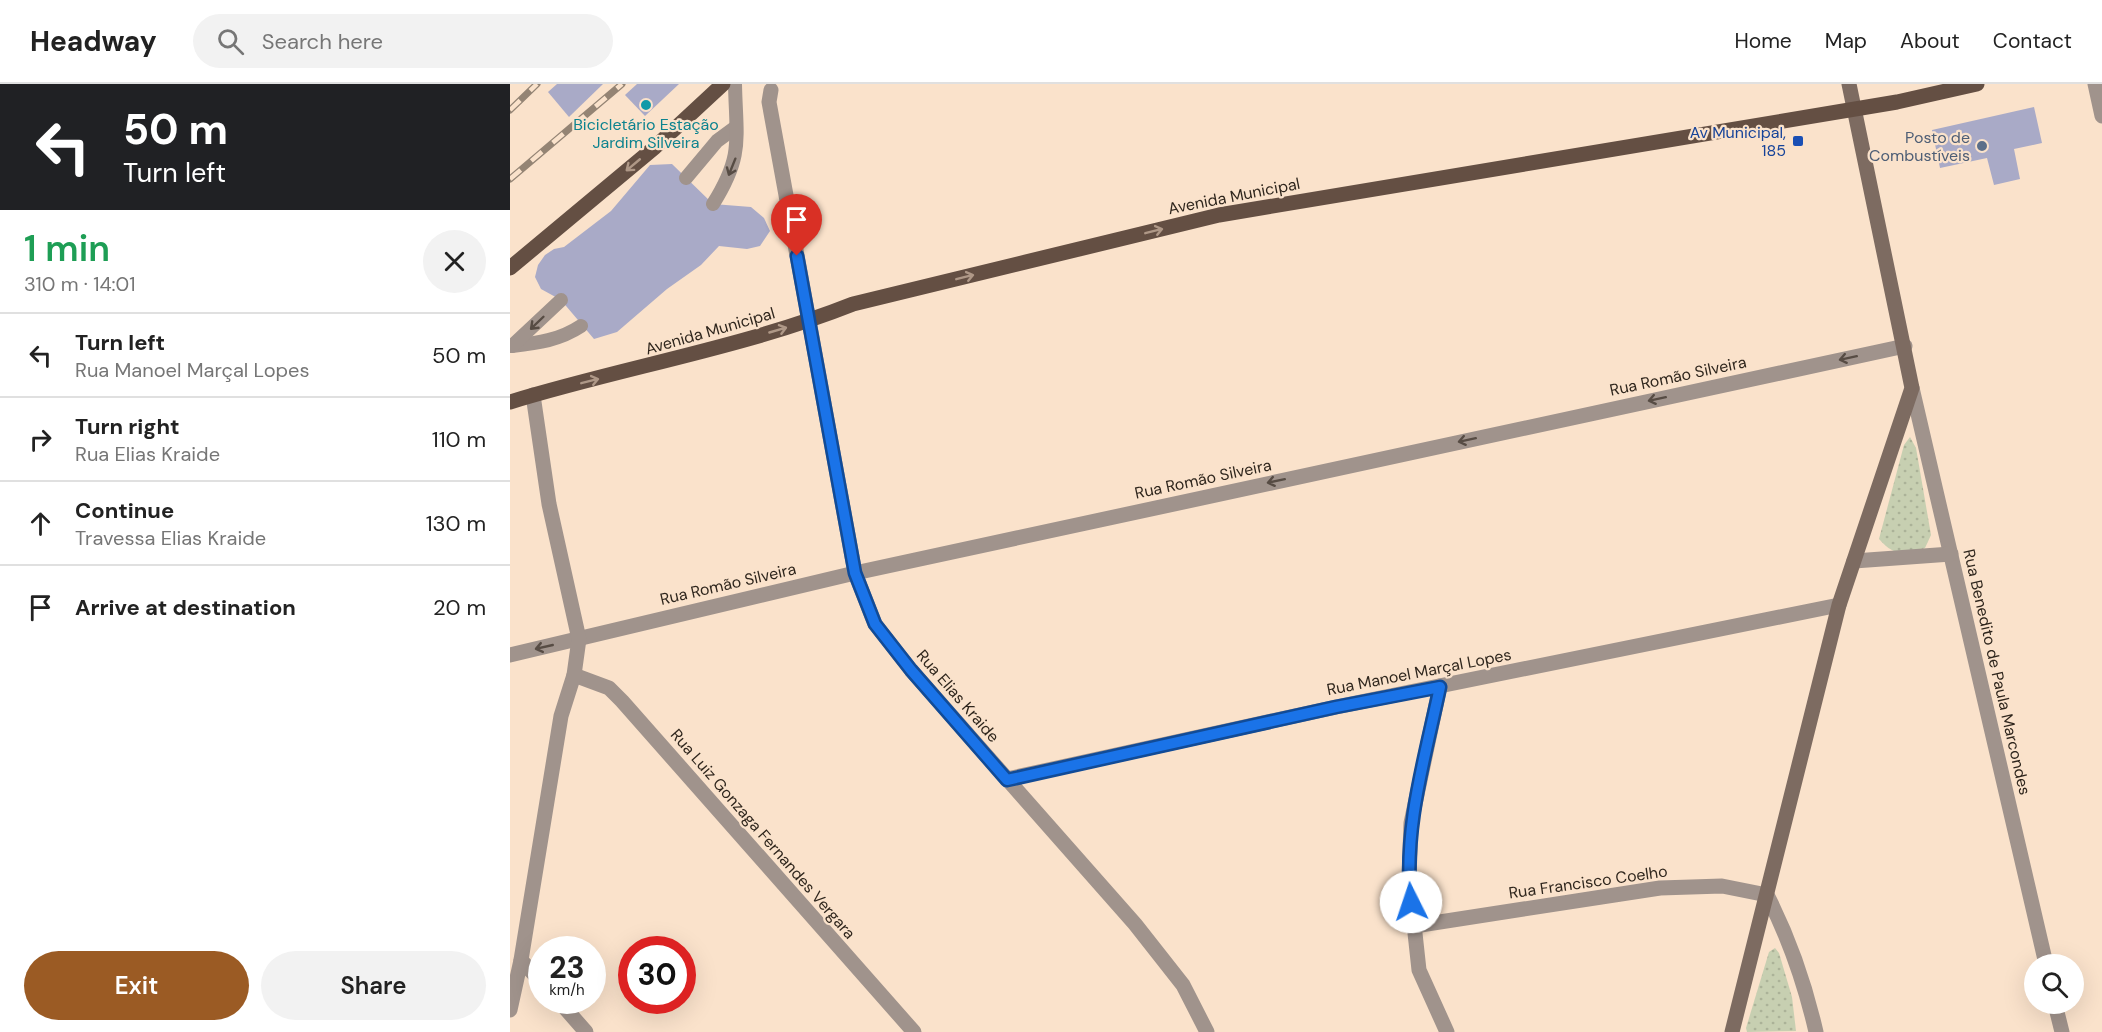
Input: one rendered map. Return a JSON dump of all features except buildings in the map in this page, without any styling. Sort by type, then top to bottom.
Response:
[{"type":"main road","points":[[510,268],[645,156],[723,84]]},
{"type":"main road","points":[[1732,1032],[1839,605],[1912,388],[1849,84]]},
{"type":"main road","name":"Avenida Municipal","points":[[510,402],[658,365],[809,321],[853,304],[1219,215],[1897,102],[1977,84]]},
{"type":"street","points":[[2095,84],[2102,116]]},
{"type":"street","name":"Rua Elias Kraide","points":[[771,90],[769,102],[855,573],[875,624],[911,670],[1135,924],[1183,985],[1207,1032]]},
{"type":"street","name":"Rua Romão Silveira","points":[[510,655],[855,573],[1905,346]]},
{"type":"street","name":"Rua Benedito de Paula Marcondes","points":[[1912,388],[2044,954]]},
{"type":"street","points":[[510,1010],[521,960],[561,716],[574,675],[579,639],[549,504],[533,395]]},
{"type":"street","points":[[1854,561],[1951,555]]},
{"type":"street","name":"Rua Manoel Marçal Lopes","points":[[1007,780],[1336,707],[1839,605]]},
{"type":"street","name":"Rua Luiz Gonzaga Fernandes Vergara","points":[[574,675],[609,688],[622,700],[914,1032]]},
{"type":"street","points":[[1440,687],[1411,823],[1409,878],[1419,970],[1448,1032]]},
{"type":"street","name":"Rua Francisco Coelho","points":[[1414,926],[1660,888],[1722,886],[1767,895]]},
{"type":"street","points":[[1767,895],[1786,933],[1805,983],[1816,1032]]},
{"type":"street","points":[[521,960],[528,967]]},
{"type":"street","points":[[570,1014],[586,1032]]},
{"type":"street","points":[[2058,1014],[2062,1032]]},
{"type":"lane","points":[[713,204],[735,161],[738,142],[735,84]]},
{"type":"lane","points":[[686,178],[717,141],[736,127]]},
{"type":"lane","points":[[511,346],[561,300]]},
{"type":"lane","points":[[511,346],[543,342],[567,335],[581,326]]},
{"type":"green space","points":[[1910,437],[1916,448],[1931,535],[1925,548],[1900,553],[1884,545],[1879,539],[1904,445]]},
{"type":"green space","points":[[1775,948],[1779,953],[1792,997],[1796,1031],[1747,1032],[1746,1028],[1769,952]]},
{"type":"railway","points":[[510,110],[537,84]]},
{"type":"railway","points":[[510,179],[622,84]]},
{"type":"place","name":"Bicicletário Estação Jardim Silveira","points":[[646,105]]},
{"type":"place","name":"Av Municipal, 185","points":[[1798,141]]},
{"type":"place","name":"Posto de Combustíveis","points":[[1982,146]]},
{"type":"route","points":[[797,256],[855,573],[875,624],[911,670],[1007,780],[1336,707],[1440,687],[1411,823],[1409,878],[1411,902]]}]
